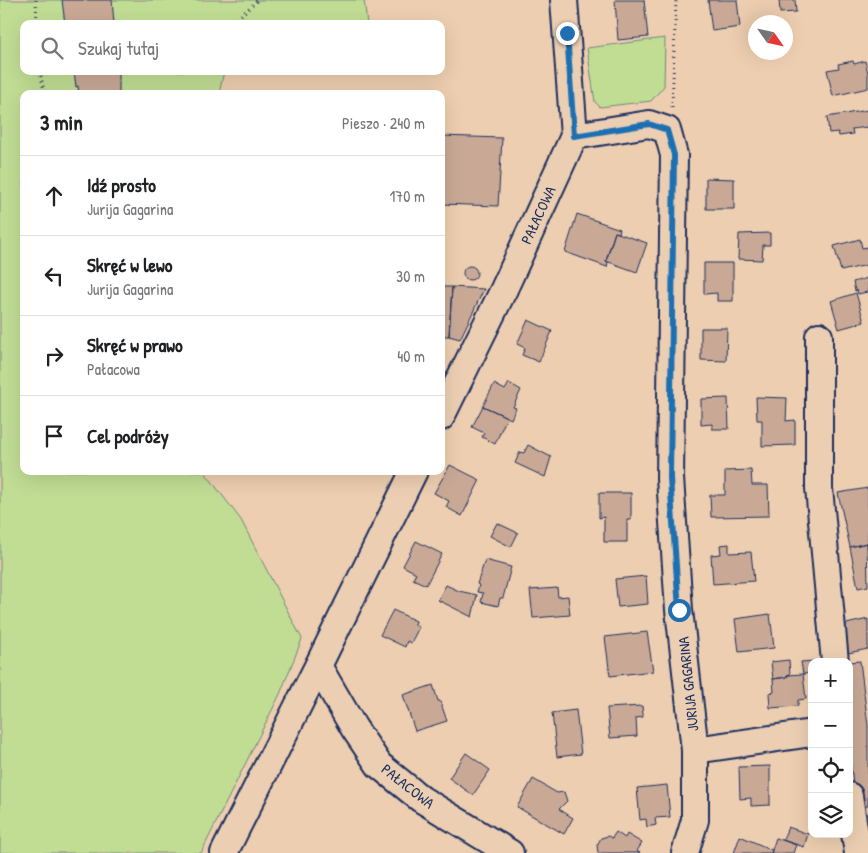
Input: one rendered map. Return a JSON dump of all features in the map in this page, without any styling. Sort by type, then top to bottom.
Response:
[{"type":"street","name":"PAŁACOWA","points":[[445,409],[504,289],[574,136],[564,0]]},
{"type":"street","name":"JURIJA GAGARINA","points":[[574,136],[649,124],[667,130],[674,155],[670,478],[679,610],[695,750],[695,820],[685,853]]},
{"type":"street","points":[[819,336],[819,488],[835,658]]},
{"type":"street","points":[[224,853],[412,475]]},
{"type":"street","name":"PAŁACOWA","points":[[318,666],[354,728],[380,765],[421,799],[510,853]]},
{"type":"street","points":[[695,750],[808,734]]},
{"type":"street","points":[[853,821],[858,853]]},
{"type":"path","points":[[36,0],[37,20]]},
{"type":"path","points":[[238,20],[239,17],[258,0]]},
{"type":"path","points":[[674,112],[671,105],[676,0]]},
{"type":"path","points":[[41,75],[44,90]]},
{"type":"green space","points":[[0,0],[364,0],[366,20],[20,20],[20,75],[223,75],[220,90],[20,90],[20,475],[207,475],[241,520],[302,639],[280,694],[201,853],[0,853]]},
{"type":"green space","points":[[665,38],[664,86],[651,101],[600,107],[595,102],[587,48]]},
{"type":"building","points":[[62,0],[112,0],[114,20],[64,20]]},
{"type":"building","points":[[615,0],[644,0],[648,37],[618,40]]},
{"type":"building","points":[[708,0],[737,0],[740,27],[712,31]]},
{"type":"building","points":[[779,0],[795,0],[796,12],[780,13]]},
{"type":"building","points":[[853,61],[854,64],[865,61],[868,73],[868,88],[833,96],[827,70],[839,68],[838,64]]},
{"type":"building","points":[[74,75],[119,75],[119,90],[78,90],[78,86],[76,87]]},
{"type":"building","points":[[868,110],[868,127],[852,129],[853,134],[839,136],[838,132],[829,133],[827,117]]},
{"type":"building","points":[[445,136],[502,138],[498,206],[445,204]]},
{"type":"building","points":[[706,178],[734,179],[734,209],[706,209]]},
{"type":"building","points":[[577,214],[620,229],[619,233],[615,232],[606,261],[608,262],[607,267],[565,252]]},
{"type":"building","points":[[615,232],[647,243],[637,272],[606,261]]},
{"type":"building","points":[[770,233],[770,245],[763,245],[762,260],[738,259],[739,234]]},
{"type":"building","points":[[860,239],[862,248],[868,247],[868,268],[867,265],[841,271],[834,246]]},
{"type":"building","points":[[704,263],[733,263],[733,301],[717,301],[717,293],[704,294]]},
{"type":"building","points":[[470,266],[475,268],[477,273],[475,278],[470,280],[465,278],[463,273],[465,268]]},
{"type":"building","points":[[868,278],[868,293],[858,294],[857,290],[855,291],[853,282]]},
{"type":"building","points":[[445,287],[452,287],[449,336],[445,336]]},
{"type":"building","points":[[452,287],[484,289],[460,339],[449,336]]},
{"type":"building","points":[[856,293],[864,322],[839,329],[831,301]]},
{"type":"building","points":[[528,320],[552,331],[539,362],[522,355],[525,348],[517,344]]},
{"type":"building","points":[[701,328],[727,328],[726,361],[701,360]]},
{"type":"building","points":[[509,383],[521,390],[513,407],[516,408],[511,419],[483,406],[494,384],[505,390]]},
{"type":"building","points":[[756,397],[787,398],[786,421],[795,420],[795,445],[762,446],[762,420],[757,420]]},
{"type":"building","points":[[728,398],[729,429],[712,429],[712,424],[701,425],[701,399]]},
{"type":"building","points":[[483,406],[507,417],[495,444],[482,437],[484,433],[472,427]]},
{"type":"building","points":[[528,445],[551,457],[545,477],[515,463],[520,452],[524,453]]},
{"type":"building","points":[[450,465],[480,480],[462,516],[446,507],[449,501],[434,493]]},
{"type":"building","points":[[751,470],[752,485],[768,485],[769,516],[711,517],[710,495],[725,495],[725,471]]},
{"type":"building","points":[[868,488],[868,548],[867,543],[850,547],[838,493]]},
{"type":"building","points":[[599,493],[631,493],[631,520],[627,520],[627,542],[604,542],[604,517],[599,518]]},
{"type":"building","points":[[497,523],[518,533],[511,547],[490,536]]},
{"type":"building","points":[[416,541],[442,554],[426,585],[413,579],[416,573],[403,566]]},
{"type":"building","points":[[867,543],[868,586],[858,588],[850,547]]},
{"type":"building","points":[[729,544],[729,553],[751,552],[754,581],[713,584],[711,555],[721,554],[720,545]]},
{"type":"building","points":[[485,560],[511,567],[503,598],[500,598],[498,606],[481,602],[483,593],[477,592],[479,585],[477,584]]},
{"type":"building","points":[[646,576],[648,604],[618,607],[615,579]]},
{"type":"building","points":[[446,585],[459,591],[477,595],[472,617],[438,600]]},
{"type":"building","points":[[557,588],[558,597],[568,596],[570,615],[533,618],[530,590]]},
{"type":"building","points":[[393,610],[416,621],[415,625],[419,627],[411,643],[407,641],[405,647],[380,635]]},
{"type":"building","points":[[770,614],[774,648],[739,652],[735,619]]},
{"type":"building","points":[[868,619],[868,649],[848,653],[842,625]]},
{"type":"building","points":[[647,632],[653,671],[610,676],[605,637]]},
{"type":"building","points":[[789,660],[790,675],[773,679],[771,662]]},
{"type":"building","points":[[808,661],[808,673],[803,674],[801,662]]},
{"type":"building","points":[[860,661],[868,726],[868,806],[856,808],[853,784],[853,662]]},
{"type":"building","points":[[803,674],[806,699],[798,700],[798,706],[770,708],[769,693],[774,692],[773,679],[787,677],[787,675]]},
{"type":"building","points":[[433,685],[447,721],[415,731],[403,695]]},
{"type":"building","points":[[642,706],[643,717],[636,718],[637,736],[610,738],[607,708]]},
{"type":"building","points":[[576,710],[581,754],[557,757],[552,713]]},
{"type":"building","points":[[466,753],[490,770],[473,795],[449,778]]},
{"type":"building","points":[[770,766],[770,805],[751,806],[751,798],[740,799],[739,767]]},
{"type":"building","points":[[533,779],[557,793],[564,792],[567,801],[559,809],[573,818],[564,834],[517,807]]},
{"type":"building","points":[[667,785],[670,817],[655,818],[656,825],[647,827],[646,819],[640,820],[637,788]]},
{"type":"building","points":[[788,827],[808,834],[804,847],[783,840]]},
{"type":"building","points":[[616,832],[625,838],[627,834],[642,843],[637,851],[640,853],[598,853],[597,845],[601,838],[608,836],[612,838]]},
{"type":"building","points":[[740,836],[772,850],[771,853],[734,853]]},
{"type":"building","points":[[776,838],[796,845],[793,853],[771,853]]},
{"type":"route","points":[[567,33],[574,136],[649,124],[667,130],[674,155],[670,478],[679,610]]}]
